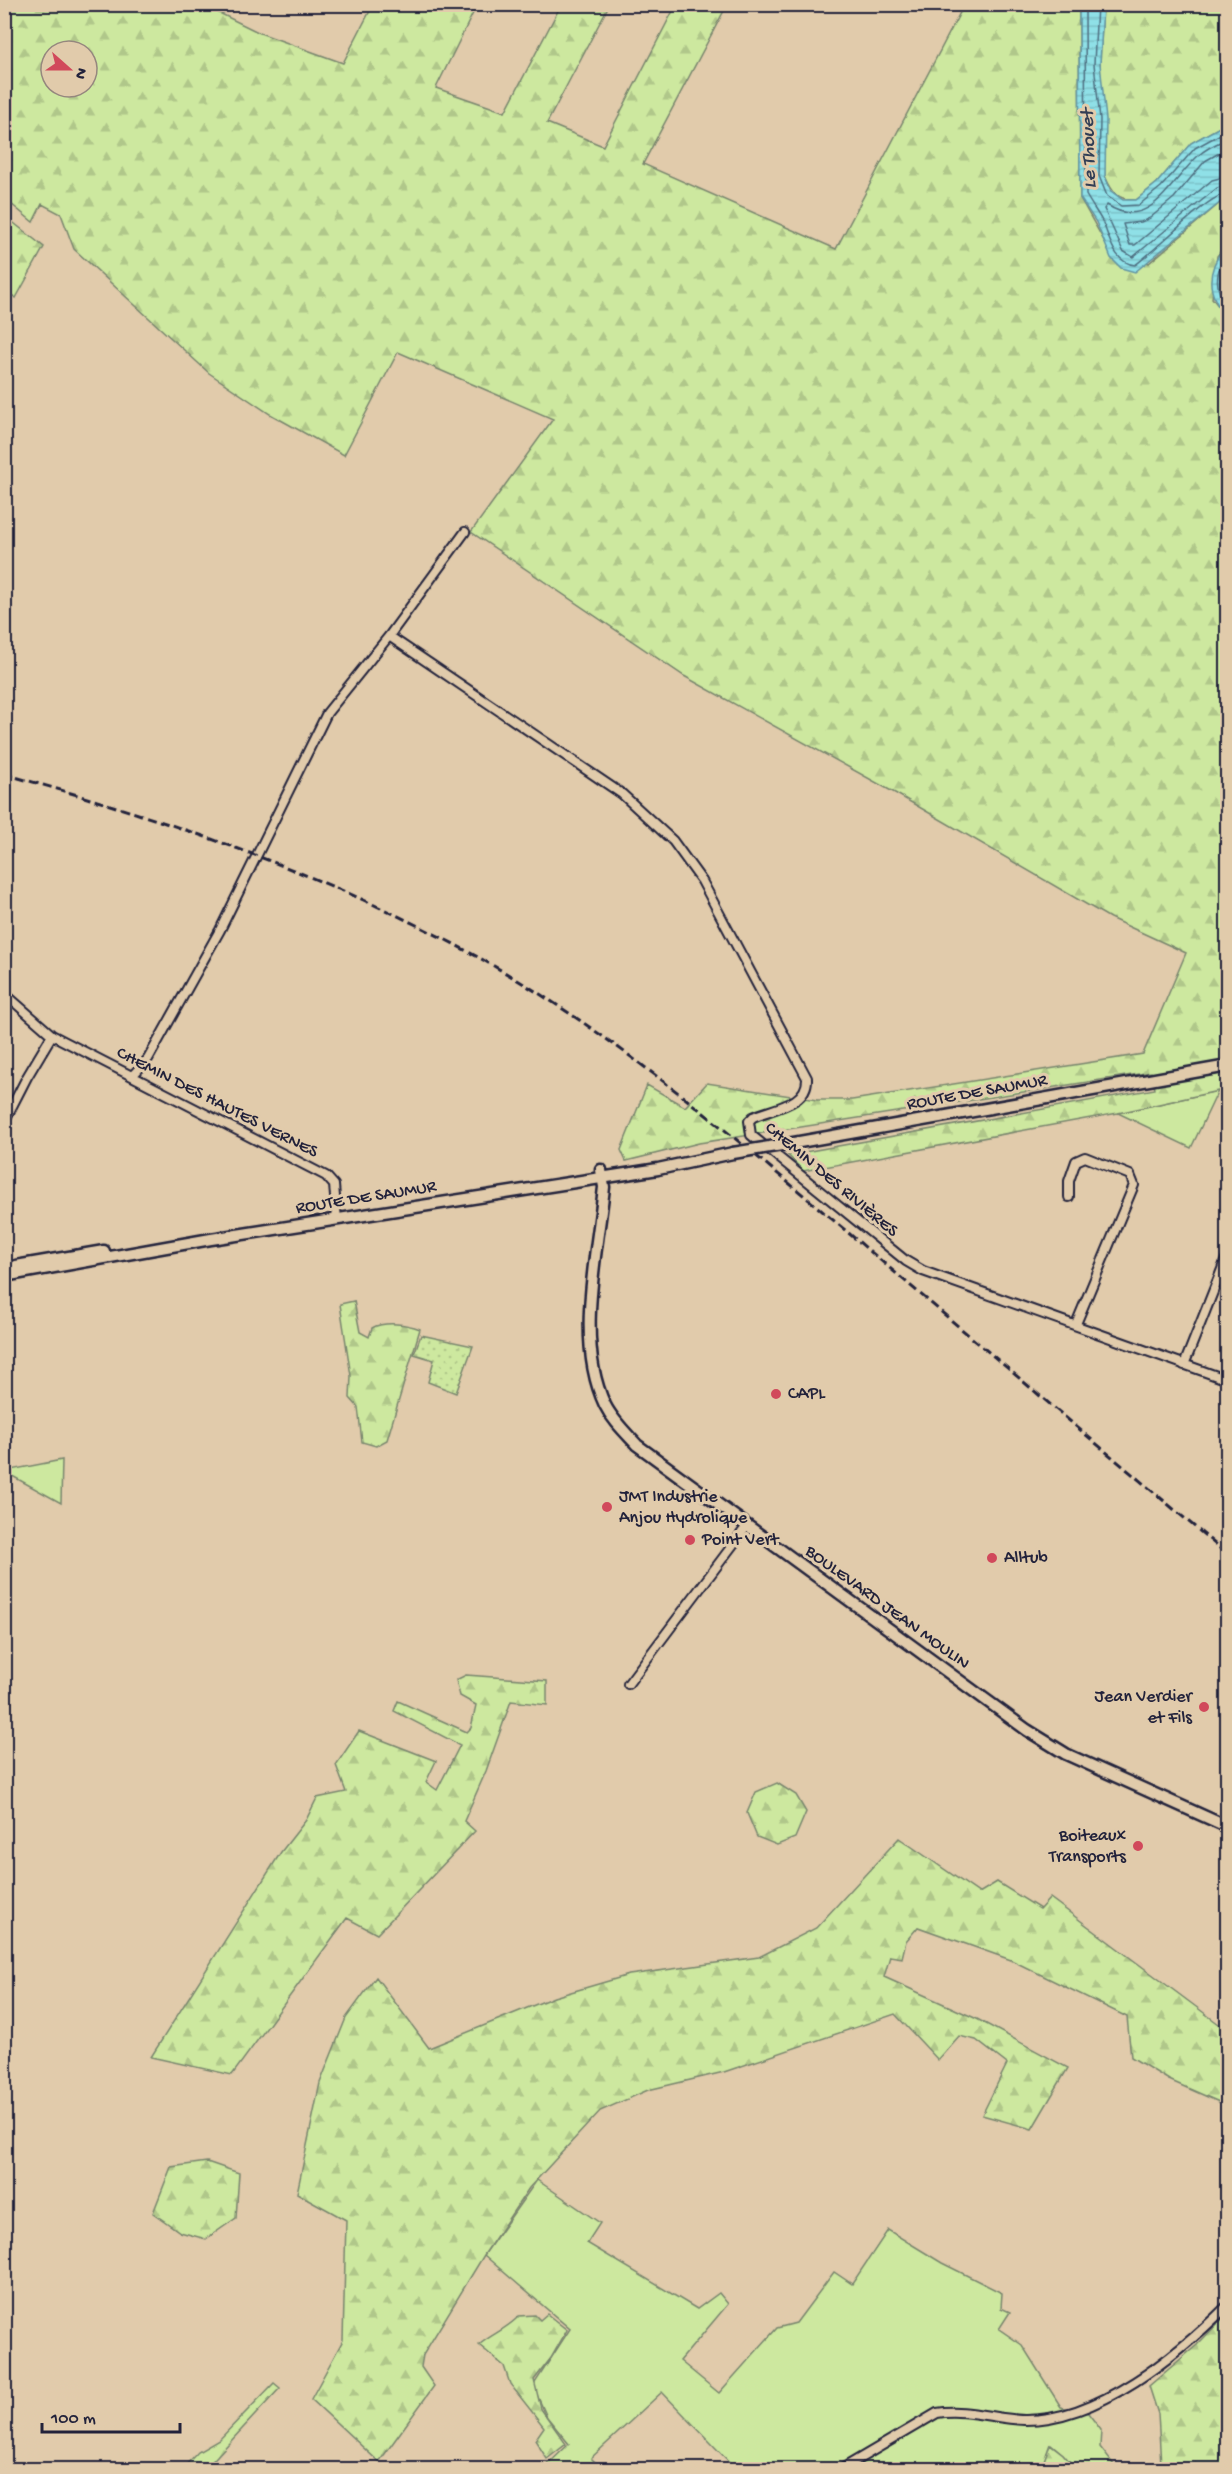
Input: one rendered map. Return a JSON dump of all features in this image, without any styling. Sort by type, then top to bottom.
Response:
[{"type":"main road","name":"ROUTE DE SAUMUR","points":[[4,1269],[788,1144],[1227,1066]]},
{"type":"main road","name":"BOULEVARD JEAN MOULIN","points":[[602,1173],[604,1187],[590,1325],[590,1359],[606,1407],[619,1426],[637,1445],[1045,1742],[1092,1766],[1227,1827]]},
{"type":"main road","name":"ROUTE DE SAUMUR","points":[[4,1276],[336,1216]]},
{"type":"street","points":[[133,1075],[148,1059],[220,930],[327,713],[389,636],[465,532]]},
{"type":"street","name":"CHEMIN DES RIVIÈRES","points":[[389,636],[601,780],[647,816],[687,858],[714,900],[807,1078],[804,1094],[796,1100],[753,1117],[749,1121],[751,1135],[906,1261],[923,1271],[1227,1380]]},
{"type":"street","name":"CHEMIN DES HAUTES VERNES","points":[[4,993],[52,1035],[133,1075],[141,1083],[326,1176],[334,1185],[336,1216]]},
{"type":"street","points":[[4,1122],[52,1035]]},
{"type":"street","points":[[1069,1197],[1069,1181],[1076,1161],[1085,1156],[1130,1175],[1133,1179],[1134,1185],[1076,1324]]},
{"type":"street","points":[[1184,1365],[1227,1254]]},
{"type":"street","points":[[628,1684],[747,1526]]},
{"type":"street","points":[[840,2469],[937,2413],[949,2411],[1023,2420],[1054,2417],[1070,2412],[1108,2395],[1175,2355],[1227,2305]]},
{"type":"green space","points":[[4,5],[203,5],[260,33],[343,63],[373,5],[477,5],[436,88],[505,112],[561,5],[609,5],[547,123],[603,146],[676,5],[727,5],[643,164],[836,249],[964,5],[1074,5],[1079,11],[1080,198],[1103,239],[1149,263],[1227,197],[1227,243],[1217,256],[1212,298],[1228,318],[1227,1089],[1118,1113],[803,1171],[788,1155],[1155,1089],[1151,1072],[699,1143],[626,1161],[621,1150],[647,1085],[685,1107],[707,1083],[817,1100],[852,1100],[1143,1054],[1186,953],[1110,918],[895,793],[684,676],[471,532],[553,419],[398,352],[344,455],[270,414],[209,373],[74,249],[61,214],[42,204],[33,222],[5,199]]},
{"type":"green space","points":[[1103,5],[1227,5],[1227,123],[1191,143],[1157,183],[1136,200],[1116,194],[1105,176],[1100,64]]},
{"type":"green space","points":[[5,216],[44,247],[16,298],[5,291]]},
{"type":"green space","points":[[1218,1091],[1191,1148],[1118,1113]]},
{"type":"green space","points":[[354,1301],[360,1332],[369,1337],[372,1328],[383,1324],[420,1329],[387,1440],[376,1446],[362,1442],[358,1407],[350,1398],[351,1376],[340,1304]]},
{"type":"green space","points":[[421,1335],[473,1346],[456,1393],[428,1382],[434,1360],[414,1354]]},
{"type":"green space","points":[[62,1460],[61,1503],[5,1472],[5,1471]]},
{"type":"green space","points":[[466,1675],[547,1681],[547,1705],[511,1701],[486,1771],[464,1821],[475,1831],[377,1934],[347,1918],[232,2075],[151,2057],[281,1852],[306,1820],[317,1798],[346,1792],[336,1765],[359,1731],[436,1761],[426,1782],[437,1790],[460,1745],[394,1711],[398,1701],[467,1732],[471,1728],[476,1705],[460,1696],[456,1680]]},
{"type":"green space","points":[[777,1783],[796,1795],[806,1812],[795,1838],[777,1845],[757,1837],[747,1813],[756,1792]]},
{"type":"green space","points":[[899,1838],[979,1893],[997,1882],[1040,1909],[1050,1898],[1227,2030],[1226,2105],[1169,2080],[1131,2057],[1127,2017],[1011,1960],[918,1927],[906,1941],[902,1958],[890,1956],[884,1977],[977,2019],[1068,2068],[1032,2129],[982,2115],[1007,2064],[976,2040],[959,2036],[938,2060],[895,2014],[724,2072],[648,2090],[600,2111],[529,2188],[484,2255],[423,2355],[421,2367],[434,2386],[379,2462],[311,2399],[343,2340],[346,2220],[297,2193],[320,2083],[346,2018],[376,1977],[429,2048],[554,1997],[629,1975],[759,1957],[816,1928]]},
{"type":"green space","points":[[207,2162],[239,2173],[236,2218],[206,2239],[180,2232],[153,2213],[171,2167]]},
{"type":"green space","points":[[537,2180],[600,2223],[587,2243],[697,2309],[719,2293],[728,2304],[680,2361],[719,2393],[777,2328],[796,2323],[834,2272],[852,2284],[888,2230],[942,2263],[1002,2293],[1001,2308],[1010,2312],[999,2329],[1022,2345],[1061,2407],[1088,2413],[1101,2430],[1100,2447],[1117,2469],[1076,2469],[1051,2444],[1041,2469],[736,2469],[662,2392],[591,2458],[602,2469],[543,2469],[569,2444],[547,2417],[533,2386],[570,2329],[484,2255]]},
{"type":"green space","points":[[547,2314],[567,2330],[551,2358],[534,2380],[541,2409],[566,2444],[547,2459],[535,2440],[544,2427],[510,2384],[504,2366],[479,2345],[519,2316],[535,2315],[540,2320]]},
{"type":"green space","points":[[1227,2314],[1227,2469],[1155,2469],[1161,2465],[1158,2414],[1149,2386],[1197,2345]]},
{"type":"green space","points":[[274,2383],[280,2388],[205,2469],[182,2469],[198,2452],[219,2440]]},
{"type":"green space","points":[[1050,2444],[1063,2454],[1076,2469],[1041,2469]]},
{"type":"water","name":"Le Thouet","points":[[1074,5],[1103,5],[1100,64],[1106,119],[1105,176],[1111,191],[1123,200],[1136,200],[1157,183],[1191,143],[1227,123],[1227,197],[1135,272],[1121,268],[1111,258],[1096,222],[1080,198],[1079,11]]},
{"type":"water","points":[[1227,243],[1228,318],[1215,299],[1211,281],[1215,262]]},
{"type":"railway","points":[[4,774],[127,810],[311,877],[429,931],[533,990],[626,1053],[715,1122],[1228,1555]]},
{"type":"place","name":"CAPL","points":[[776,1394]]},
{"type":"place","name":"JMT Industrie Anjou Hydrolique","points":[[607,1507]]},
{"type":"place","name":"Point Vert","points":[[690,1540]]},
{"type":"place","name":"Alltub","points":[[992,1558]]},
{"type":"place","name":"Jean Verdier et Fils","points":[[1204,1707]]},
{"type":"place","name":"Boiteaux Transports","points":[[1138,1846]]}]
